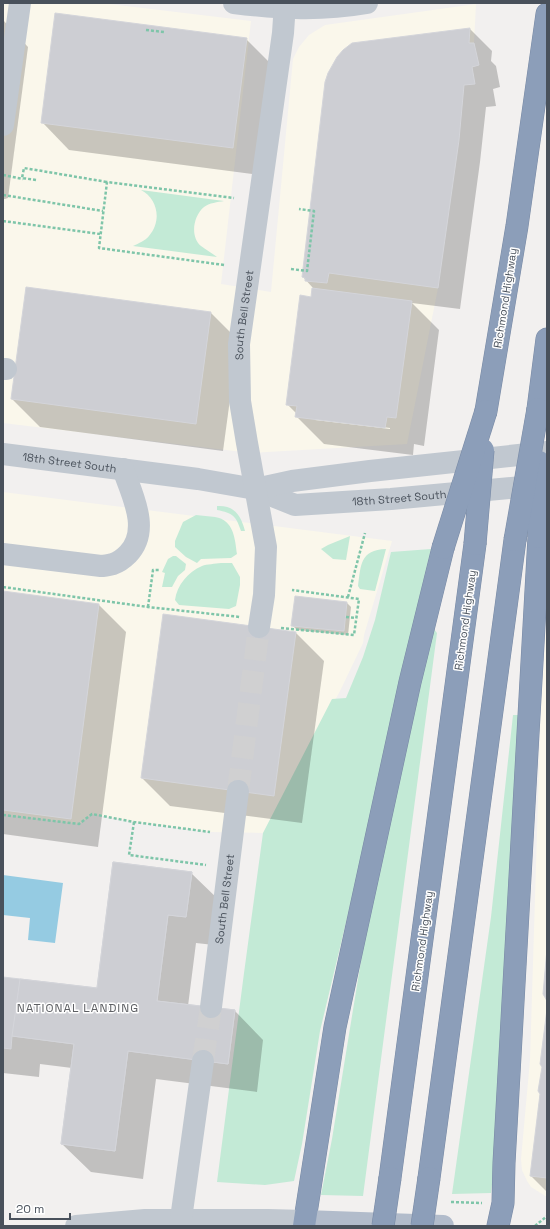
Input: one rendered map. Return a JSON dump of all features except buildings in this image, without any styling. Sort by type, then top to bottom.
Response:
[{"type":"highway","name":"Richmond Highway","points":[[383,1226],[475,544],[486,411],[517,226],[547,14]]},
{"type":"highway","points":[[422,1226],[515,540],[538,409],[547,339]]},
{"type":"highway","points":[[498,1226],[503,1203],[539,537],[538,409]]},
{"type":"highway","points":[[305,1224],[335,1027],[407,697],[442,548],[486,411]]},
{"type":"main road","points":[[305,1224],[443,1226]]},
{"type":"street","points":[[3,125],[20,3]]},
{"type":"street","points":[[234,3],[325,9],[367,3]]},
{"type":"street","name":"South Bell Street","points":[[250,622],[264,595],[266,547],[240,401],[239,344],[283,33],[285,6]]},
{"type":"street","name":"18th Street South","points":[[255,489],[292,481],[362,472],[547,452]]},
{"type":"street","name":"18th Street South","points":[[3,454],[198,479],[255,489],[295,505],[547,485]]},
{"type":"street","points":[[3,554],[101,566],[114,564],[124,558],[133,549],[137,541],[139,531],[137,510],[123,470]]},
{"type":"street","name":"South Bell Street","points":[[211,1007],[238,791]]},
{"type":"street","points":[[181,1223],[203,1061]]},
{"type":"street","points":[[76,1226],[145,1220],[181,1223],[268,1220],[305,1224]]},
{"type":"path","points":[[146,30],[164,32]]},
{"type":"path","points":[[3,175],[22,179],[36,180],[22,178],[24,168],[107,182],[234,198]]},
{"type":"path","points":[[107,182],[99,248],[224,265]]},
{"type":"path","points":[[3,195],[103,212]]},
{"type":"path","points":[[290,269],[307,271],[314,211],[299,209]]},
{"type":"path","points":[[3,221],[100,234]]},
{"type":"path","points":[[348,597],[365,533]]},
{"type":"path","points":[[148,607],[153,570],[159,570]]},
{"type":"path","points":[[3,587],[250,622]]},
{"type":"path","points":[[280,628],[354,635],[358,599],[292,590]]},
{"type":"path","points":[[346,617],[356,618]]},
{"type":"path","points":[[3,815],[79,824],[92,814],[134,822],[210,832]]},
{"type":"path","points":[[134,822],[129,855],[206,865]]},
{"type":"path","points":[[451,1202],[485,1203]]},
{"type":"path","points":[[534,1226],[547,1216]]},
{"type":"shaded area","points":[[3,3],[101,3],[251,21],[221,284],[271,292],[293,59],[299,47],[309,35],[325,25],[476,4],[474,43],[479,65],[472,67],[475,84],[464,85],[459,140],[438,288],[407,444],[251,453],[3,423]]},
{"type":"shaded area","points":[[3,492],[392,541],[364,635],[363,643],[340,691],[263,833],[210,832],[134,822],[92,814],[79,824],[3,814]]},
{"type":"shaded area","points":[[547,609],[547,1197],[531,1187],[522,1170],[521,1159],[530,1060],[541,704]]},
{"type":"green space","points":[[141,190],[224,201],[204,207],[197,216],[194,226],[195,237],[198,242],[201,246],[217,257],[133,246],[144,241],[149,236],[156,224],[157,217],[151,199]]},
{"type":"green space","points":[[217,506],[228,507],[236,512],[245,531],[241,531],[233,516],[227,512],[217,510]]},
{"type":"green space","points":[[196,515],[215,517],[226,522],[230,526],[234,536],[237,554],[231,558],[201,559],[197,563],[186,557],[175,547],[175,541],[183,522]]},
{"type":"green space","points":[[350,536],[346,560],[333,559],[321,549],[328,545]]},
{"type":"green space","points":[[386,549],[375,591],[360,589],[358,586],[363,560],[371,552]]},
{"type":"green space","points":[[431,549],[391,718],[354,889],[320,1031],[302,1144],[294,1181],[265,1185],[217,1182],[263,833],[332,699],[346,698],[363,657],[375,620],[391,552]]},
{"type":"green space","points":[[176,556],[186,564],[185,570],[178,576],[172,587],[162,587],[165,573],[162,572],[168,559]]},
{"type":"green space","points":[[232,563],[240,577],[236,606],[229,609],[179,605],[175,600],[176,594],[188,575],[202,566]]},
{"type":"green space","points":[[433,628],[437,633],[363,1196],[321,1195],[332,1139],[372,893]]},
{"type":"green space","points":[[513,715],[520,715],[495,1159],[491,1193],[452,1194],[491,917]]},
{"type":"water","points":[[3,875],[63,883],[55,943],[28,940],[30,918],[3,915]]},
{"type":"tunnel","points":[[238,791],[259,627]]},
{"type":"tunnel","points":[[203,1061],[211,1007]]},
{"type":"district","name":"NATIONAL LANDING","points":[[78,1008]]}]
